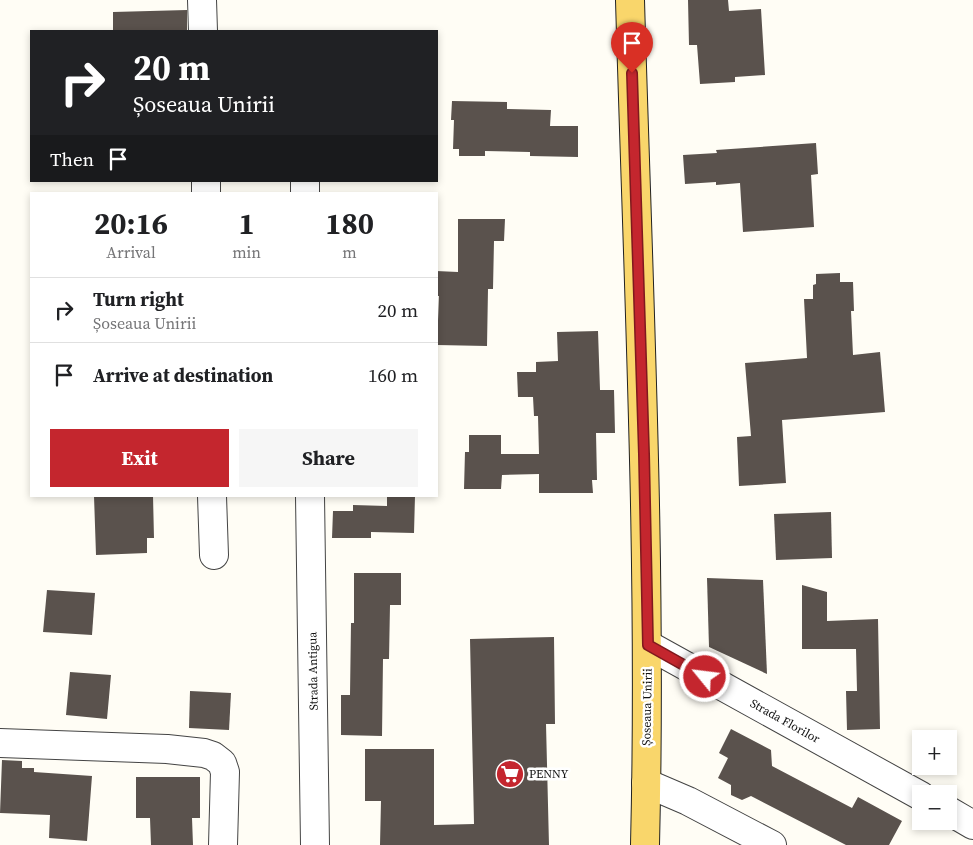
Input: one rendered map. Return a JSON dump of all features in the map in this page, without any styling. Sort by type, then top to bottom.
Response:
[{"type":"main road","name":"Șoseaua Unirii","points":[[630,0],[648,645],[645,845]]},
{"type":"street","points":[[202,0],[203,30]]},
{"type":"street","points":[[212,497],[214,555]]},
{"type":"street","name":"Strada Antigua","points":[[310,497],[315,845]]},
{"type":"street","name":"Strada Florilor","points":[[648,645],[912,791]]},
{"type":"street","points":[[0,743],[167,749],[204,753],[213,756],[222,763],[225,772],[223,845]]},
{"type":"street","points":[[646,783],[688,801],[772,845]]},
{"type":"street","points":[[957,816],[973,825]]},
{"type":"building","points":[[688,0],[728,0],[729,11],[761,9],[765,75],[735,77],[735,82],[700,84],[697,45],[689,45]]},
{"type":"building","points":[[187,10],[187,30],[113,30],[113,12]]},
{"type":"building","points":[[452,101],[507,102],[507,109],[551,110],[550,126],[578,126],[578,157],[530,156],[530,152],[485,151],[485,156],[459,156],[459,149],[453,149],[454,120],[451,120]]},
{"type":"building","points":[[816,143],[818,174],[811,175],[814,227],[743,232],[740,183],[716,185],[716,182],[685,184],[683,155],[717,153],[716,150]]},
{"type":"building","points":[[458,219],[505,219],[504,241],[494,241],[493,289],[488,289],[487,346],[438,345],[438,271],[458,272]]},
{"type":"building","points":[[840,273],[840,282],[853,282],[854,311],[851,311],[853,355],[880,352],[885,412],[782,420],[786,483],[739,486],[737,437],[751,436],[745,363],[807,358],[804,299],[813,299],[813,285],[816,284],[816,274]]},
{"type":"building","points":[[598,331],[600,390],[614,390],[615,433],[596,433],[597,480],[592,480],[593,493],[539,493],[539,474],[502,475],[501,489],[464,489],[465,452],[469,452],[469,435],[501,435],[501,454],[539,454],[538,416],[534,416],[533,397],[518,397],[517,372],[536,372],[536,362],[558,361],[557,332]]},
{"type":"building","points":[[94,497],[153,497],[154,538],[147,538],[147,553],[96,555]]},
{"type":"building","points":[[387,497],[415,497],[414,533],[371,532],[371,538],[332,538],[333,511],[353,511],[353,505],[387,506]]},
{"type":"building","points":[[831,512],[832,558],[776,560],[774,514]]},
{"type":"building","points":[[354,573],[401,573],[401,605],[390,605],[389,659],[383,659],[382,736],[341,735],[341,695],[350,695],[351,623],[354,623]]},
{"type":"building","points":[[707,578],[763,580],[767,674],[709,647]]},
{"type":"building","points":[[802,585],[827,592],[827,621],[878,619],[880,729],[847,730],[846,691],[857,691],[856,649],[802,649]]},
{"type":"building","points":[[47,590],[95,593],[92,635],[43,632]]},
{"type":"building","name":"PENNY","points":[[554,637],[555,724],[546,724],[549,845],[380,845],[381,801],[365,801],[365,749],[434,749],[434,825],[474,824],[470,639]]},
{"type":"building","points":[[70,672],[111,675],[107,719],[66,715]]},
{"type":"building","points":[[190,691],[231,693],[229,730],[189,728]]},
{"type":"building","points":[[731,729],[771,750],[772,766],[852,808],[858,797],[902,821],[889,845],[846,845],[751,796],[742,800],[731,795],[731,785],[718,778],[728,758],[719,753]]},
{"type":"building","points":[[2,760],[22,761],[22,768],[34,768],[34,772],[92,776],[87,841],[49,838],[50,815],[0,813]]},
{"type":"building","points":[[136,777],[200,777],[200,818],[192,818],[193,845],[151,845],[150,818],[136,818]]},
{"type":"place","name":"PENNY","points":[[510,774]]},
{"type":"route","points":[[632,73],[648,645],[705,677]]}]
